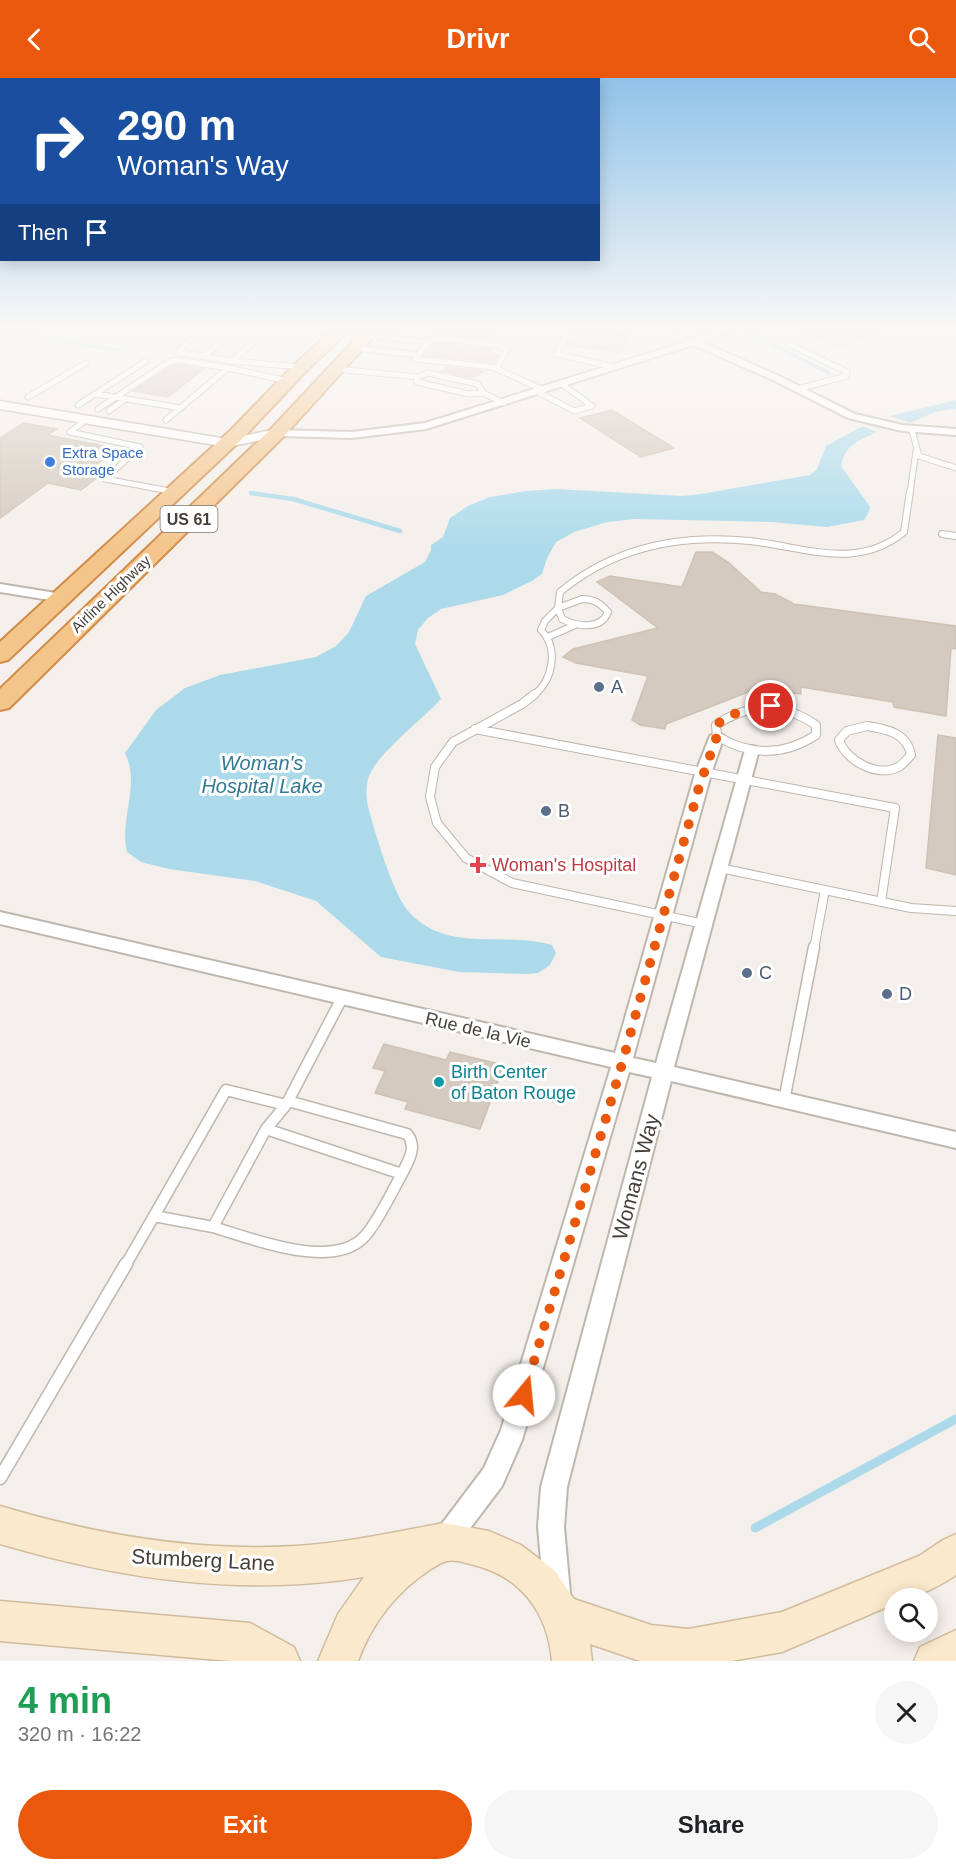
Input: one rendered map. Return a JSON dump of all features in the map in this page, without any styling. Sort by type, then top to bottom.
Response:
[{"type":"highway","name":"Airline Highway","points":[[0,655],[266,404]]},
{"type":"highway","name":"Airline Highway","points":[[0,703],[277,433],[304,404]]},
{"type":"main road","name":"Stumberg Lane","points":[[0,1525],[31,1535],[118,1555],[234,1566],[339,1561],[444,1542],[481,1547],[514,1560],[540,1582],[560,1612],[572,1646],[572,1661]]},
{"type":"main road","points":[[338,1661],[348,1633],[366,1602],[402,1565],[444,1542]]},
{"type":"main road","points":[[560,1612],[651,1645],[688,1649],[782,1632],[932,1569],[956,1553]]},
{"type":"main road","points":[[0,1621],[250,1643],[279,1661]]},
{"type":"main road","points":[[934,1661],[956,1650]]},
{"type":"street","points":[[71,404],[166,420],[232,438]]},
{"type":"street","points":[[0,405],[232,438],[277,433],[352,435],[405,430],[501,404]]},
{"type":"street","points":[[825,404],[842,413],[879,424],[912,430],[956,432]]},
{"type":"street","points":[[0,588],[62,598]]},
{"type":"street","points":[[444,1542],[493,1477],[513,1432],[622,1064],[703,774],[717,736]]},
{"type":"street","name":"Womans Way","points":[[560,1612],[551,1527],[554,1487],[663,1074],[752,750]]},
{"type":"street","name":"Rue de la Vie","points":[[0,918],[663,1074],[956,1140]]},
{"type":"lane","points":[[103,410],[109,404]]},
{"type":"lane","points":[[103,410],[115,404]]},
{"type":"lane","points":[[155,404],[181,408]]},
{"type":"lane","points":[[166,420],[186,404]]},
{"type":"lane","points":[[562,404],[574,411],[592,406],[589,404]]},
{"type":"lane","points":[[87,419],[70,432],[140,447],[105,479],[175,492]]},
{"type":"lane","points":[[575,625],[558,615],[560,592],[587,571],[616,556],[656,545],[745,541],[842,555],[878,550],[898,539],[904,532],[916,451],[912,430]]},
{"type":"lane","points":[[916,451],[919,456],[930,461],[956,468]]},
{"type":"lane","points":[[942,534],[956,536]]},
{"type":"lane","points":[[548,637],[575,625],[598,623],[604,620],[608,612],[601,604],[587,599],[570,600],[559,606],[542,625],[541,630],[548,637],[552,654],[551,668],[543,688],[522,705],[453,742],[435,767],[430,797],[437,823],[466,858],[512,883],[705,924]]},
{"type":"lane","points":[[759,707],[799,714],[816,725],[816,735],[795,749],[770,752],[736,747],[717,736],[716,725],[725,718],[745,709],[759,707]]},
{"type":"lane","points":[[856,727],[879,727],[900,735],[911,748],[908,761],[901,765],[880,769],[862,765],[847,757],[841,750],[839,742],[841,736],[856,727]]},
{"type":"lane","points":[[475,729],[703,774],[895,808],[881,902]]},
{"type":"lane","points":[[720,868],[911,908],[956,911]]},
{"type":"lane","points":[[784,1102],[825,890]]},
{"type":"lane","points":[[213,1227],[266,1129],[287,1103],[342,998]]},
{"type":"lane","points":[[0,1478],[226,1090],[407,1134],[412,1138],[414,1144],[402,1174],[364,1237],[358,1244],[348,1249],[328,1252],[298,1250],[213,1227],[154,1216]]},
{"type":"lane","points":[[266,1129],[402,1174]]},
{"type":"water","points":[[940,404],[956,404],[956,409],[938,411],[910,423],[890,416]]},
{"type":"water","name":"Woman's Hospital Lake","points":[[863,426],[877,432],[849,448],[841,466],[870,507],[864,520],[827,527],[772,522],[636,519],[607,522],[574,532],[556,542],[547,558],[542,574],[532,581],[503,595],[441,609],[428,618],[418,630],[415,644],[441,699],[389,749],[372,770],[368,779],[367,803],[385,862],[403,904],[414,917],[431,929],[475,939],[521,940],[552,945],[556,953],[550,965],[538,973],[459,972],[381,957],[316,901],[255,881],[169,869],[141,862],[127,852],[125,839],[131,777],[125,753],[156,710],[185,688],[220,675],[316,657],[336,646],[349,632],[366,596],[425,562],[431,545],[443,537],[450,518],[468,506],[490,497],[526,491],[556,489],[683,496],[810,475],[817,469],[826,446]]},
{"type":"building","points":[[612,410],[674,448],[641,457],[580,418]]},
{"type":"building","name":"Extra Space Storage","points":[[24,423],[57,429],[47,435],[104,446],[95,452],[109,455],[90,469],[105,472],[81,490],[48,483],[0,518],[0,438]]},
{"type":"building","points":[[696,552],[712,552],[728,562],[761,592],[775,594],[794,604],[956,626],[956,649],[951,648],[946,716],[894,707],[893,702],[801,687],[801,694],[761,687],[666,724],[665,729],[640,725],[632,720],[648,676],[576,663],[563,657],[573,649],[658,628],[597,582],[610,576],[682,587]]},
{"type":"building","points":[[938,735],[956,738],[956,875],[926,868]]},
{"type":"building","name":"Birth Center of Baton Rouge","points":[[384,1044],[446,1060],[450,1052],[504,1065],[480,1129],[405,1109],[408,1102],[375,1093],[385,1071],[373,1068]]},
{"type":"waterway","points":[[251,493],[293,499],[400,531]]},
{"type":"waterway","points":[[755,1528],[956,1419]]},
{"type":"place","name":"Extra Space Storage","points":[[50,462]]},
{"type":"place","name":"A","points":[[599,687]]},
{"type":"place","name":"B","points":[[546,811]]},
{"type":"place","name":"Woman's Hospital","points":[[478,865]]},
{"type":"place","name":"C","points":[[747,973]]},
{"type":"place","name":"D","points":[[887,994]]},
{"type":"place","name":"Birth Center of Baton Rouge","points":[[439,1082]]},
{"type":"route","points":[[524,1395],[622,1064],[706,763],[717,736],[716,725],[734,713],[745,709],[771,706]]}]
